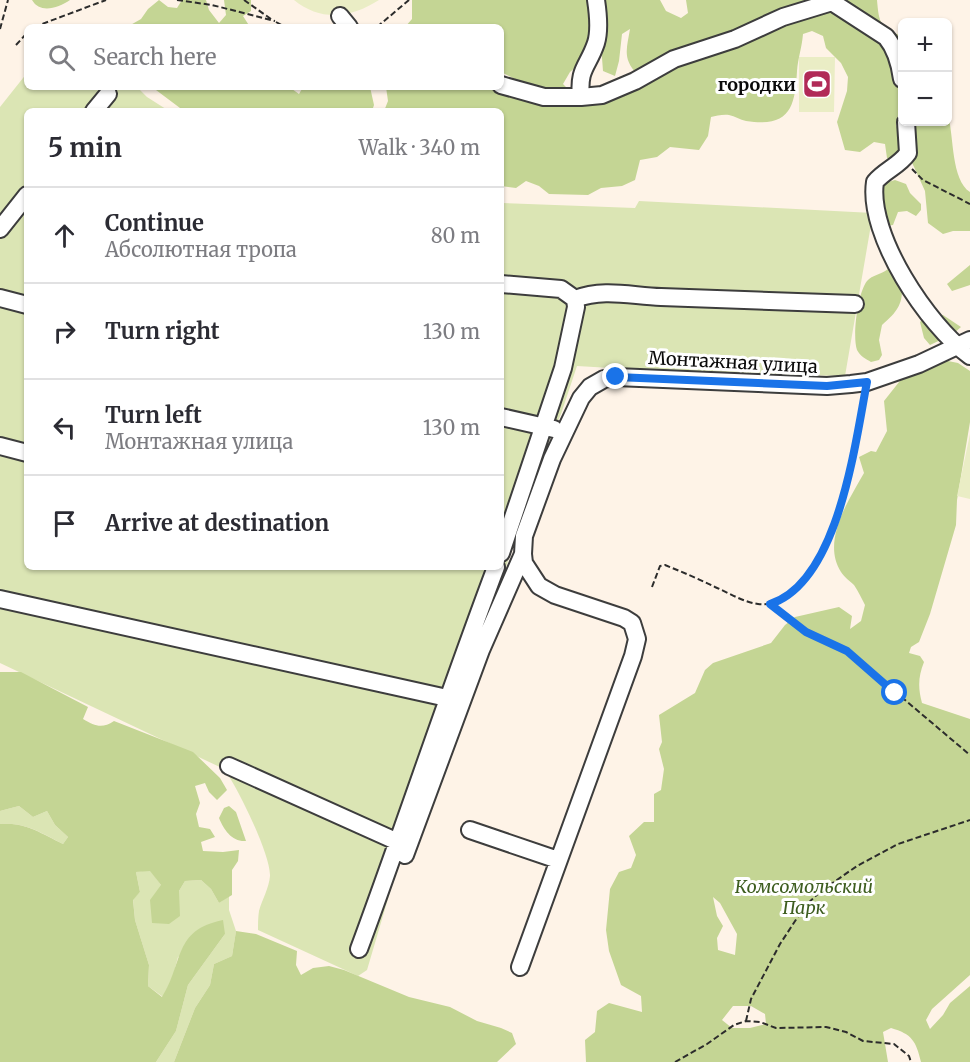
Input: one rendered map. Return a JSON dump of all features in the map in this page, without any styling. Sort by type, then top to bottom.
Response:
[{"type":"street","points":[[581,97],[580,82],[585,63],[596,42],[598,14],[596,0]]},
{"type":"street","points":[[504,86],[544,97],[602,95],[635,81],[674,59],[735,39],[783,17],[832,1],[893,45],[901,72]]},
{"type":"street","points":[[96,108],[108,93]]},
{"type":"street","points":[[906,126],[908,153],[900,163],[875,182],[876,208],[894,257],[917,300],[966,348]]},
{"type":"street","points":[[0,229],[24,199]]},
{"type":"street","points":[[504,284],[561,289],[575,298]]},
{"type":"street","points":[[575,298],[605,292],[653,297],[855,304]]},
{"type":"street","points":[[0,298],[24,304]]},
{"type":"street","points":[[504,544],[563,368],[576,307],[575,298]]},
{"type":"street","name":"Монтажная улица","points":[[387,905],[481,650],[523,554],[524,536],[563,432],[581,398],[590,387],[604,379],[616,377],[827,386],[867,382],[966,348]]},
{"type":"street","points":[[504,418],[563,432]]},
{"type":"street","points":[[0,446],[24,452]]},
{"type":"street","points":[[520,967],[636,646],[636,631],[632,623],[624,618],[555,595],[539,586],[524,563],[523,554]]},
{"type":"street","points":[[359,949],[447,698],[495,570]]},
{"type":"street","points":[[0,599],[447,698]]},
{"type":"street","points":[[230,766],[398,842]]},
{"type":"street","points":[[470,830],[558,860]]},
{"type":"path","points":[[0,29],[8,0]]},
{"type":"path","points":[[42,24],[106,0]]},
{"type":"path","points":[[177,0],[212,5],[275,21]]},
{"type":"path","points":[[244,0],[280,24]]},
{"type":"path","points":[[380,24],[409,0]]},
{"type":"path","points":[[16,45],[24,36]]},
{"type":"path","points":[[908,153],[912,170],[923,180],[970,204]]},
{"type":"path","points":[[652,587],[657,571],[660,566],[665,565],[740,599],[759,604],[770,604],[783,600],[798,586],[812,568],[834,526],[857,441],[867,382]]},
{"type":"path","points":[[770,604],[806,632],[847,651],[970,755]]},
{"type":"path","points":[[746,1020],[751,999],[780,944],[806,906],[821,891],[857,866],[898,844],[970,820]]},
{"type":"path","points":[[675,1062],[734,1025],[746,1020],[776,1028],[826,1027],[836,1029],[863,1041],[894,1044],[909,1056],[911,1062]]},
{"type":"green space","points":[[32,0],[70,0],[55,7],[44,8]]},
{"type":"green space","points":[[159,0],[168,7],[177,8],[182,0],[206,0],[209,10],[219,23],[226,15],[224,0],[251,0],[251,11],[243,16],[248,24],[132,24],[141,19]]},
{"type":"green space","points":[[294,0],[379,0],[358,11],[336,15],[315,12]]},
{"type":"green space","points":[[412,0],[660,0],[666,11],[681,18],[688,13],[686,0],[877,0],[882,24],[898,34],[896,126],[907,133],[908,126],[950,126],[956,168],[959,178],[970,192],[970,231],[953,231],[943,234],[928,223],[925,191],[909,156],[898,165],[887,158],[885,144],[874,142],[860,152],[845,150],[837,122],[847,91],[848,77],[841,63],[826,48],[823,36],[812,31],[803,34],[792,104],[781,118],[761,122],[729,115],[711,117],[708,136],[699,150],[670,147],[657,157],[640,160],[635,180],[622,186],[601,188],[588,195],[549,194],[539,186],[526,181],[516,188],[504,186],[504,108],[385,108],[388,101],[386,90],[504,90],[516,88],[517,80],[504,74],[504,24],[408,24],[412,19]],"holes":[[[630,29],[627,58],[637,74],[570,99],[569,90],[563,84],[570,72],[601,45],[603,71],[615,76],[622,34]]]},
{"type":"green space","name":"городки","points":[[799,57],[835,57],[834,112],[799,112]]},
{"type":"green space","points":[[24,77],[24,90],[140,90],[164,108],[24,108],[24,570],[504,570],[504,203],[635,208],[639,201],[873,213],[845,376],[695,373],[577,366],[561,414],[542,457],[506,567],[393,882],[367,970],[358,976],[258,930],[259,911],[270,876],[269,866],[252,821],[224,769],[0,663],[0,107]]},
{"type":"green space","points":[[156,90],[293,90],[299,94],[301,90],[371,90],[374,105],[373,108],[180,108]]},
{"type":"green space","points":[[895,180],[906,184],[910,193],[921,204],[921,210],[916,216],[907,211],[898,212],[893,225],[884,226],[882,184]]},
{"type":"green space","points":[[970,265],[970,285],[952,291],[947,284]]},
{"type":"green space","points":[[888,269],[901,273],[902,297],[894,314],[882,325],[879,340],[882,355],[879,360],[871,362],[861,356],[857,350],[855,335],[859,304],[867,281]]},
{"type":"green space","points":[[929,313],[943,315],[961,327],[953,334],[930,345],[924,338],[920,322]]},
{"type":"green space","name":"Комсомольский Парк","points":[[933,358],[958,363],[970,371],[970,422],[957,500],[956,525],[930,614],[919,642],[911,647],[909,653],[920,656],[924,662],[919,682],[922,703],[970,719],[970,975],[932,1009],[926,1020],[930,1029],[950,1003],[970,986],[970,1062],[921,1062],[912,1039],[891,1028],[883,1032],[888,1062],[586,1062],[585,1040],[595,1032],[597,1011],[609,1003],[642,1012],[641,996],[621,985],[609,951],[606,930],[610,889],[619,872],[631,868],[636,855],[629,836],[644,822],[654,822],[654,794],[661,790],[664,769],[659,749],[662,742],[659,715],[695,693],[705,670],[713,663],[771,643],[785,625],[795,617],[839,607],[852,616],[850,629],[861,621],[865,605],[854,585],[841,572],[836,560],[834,547],[836,534],[839,521],[864,473],[859,457],[871,451],[876,452],[887,431],[884,401],[903,377]],"holes":[[[713,897],[720,903],[737,934],[735,955],[718,950],[717,938],[723,926],[717,916]],[[733,1006],[751,1006],[765,1014],[766,1024],[750,1028],[732,1028],[722,1020]]]},
{"type":"green space","points":[[970,434],[970,499],[957,496]]},
{"type":"green space","points":[[0,672],[21,672],[88,707],[83,719],[98,726],[114,721],[193,752],[220,778],[227,790],[217,800],[209,792],[205,783],[195,786],[200,803],[196,814],[199,827],[210,829],[215,837],[201,842],[203,851],[239,850],[238,861],[232,870],[232,895],[219,903],[211,889],[201,880],[185,881],[179,891],[180,916],[169,924],[152,923],[150,900],[161,885],[150,871],[136,872],[140,892],[133,900],[135,920],[149,965],[148,986],[162,997],[182,949],[195,931],[223,920],[225,934],[188,985],[176,1031],[156,1062],[0,1062],[0,824],[25,827],[63,844],[68,837],[55,825],[47,811],[33,817],[19,806],[0,811]]},
{"type":"green space","points":[[19,806],[33,817],[47,811],[55,825],[68,837],[63,844],[26,827],[0,824],[0,811]]},
{"type":"green space","points":[[229,806],[236,812],[246,841],[233,837],[226,831],[219,818],[224,808]]},
{"type":"green space","points":[[150,870],[161,885],[179,891],[185,881],[201,880],[211,889],[219,903],[229,896],[229,910],[236,931],[232,956],[214,964],[210,985],[195,1008],[174,1062],[156,1062],[176,1031],[188,985],[225,934],[178,957],[173,976],[163,997],[148,986],[149,965],[135,920],[133,899],[140,892],[136,872]]},
{"type":"green space","points":[[236,931],[256,934],[297,951],[296,965],[301,975],[313,968],[329,966],[344,970],[409,997],[450,1007],[477,1021],[501,1028],[512,1033],[516,1044],[497,1062],[174,1062],[195,1008],[210,985],[214,964],[232,956]]},
{"type":"place","name":"городки","points":[[817,84]]},
{"type":"route","points":[[616,377],[827,386],[867,382],[857,441],[834,526],[812,568],[798,586],[783,600],[770,604],[806,632],[847,651],[895,693]]}]
